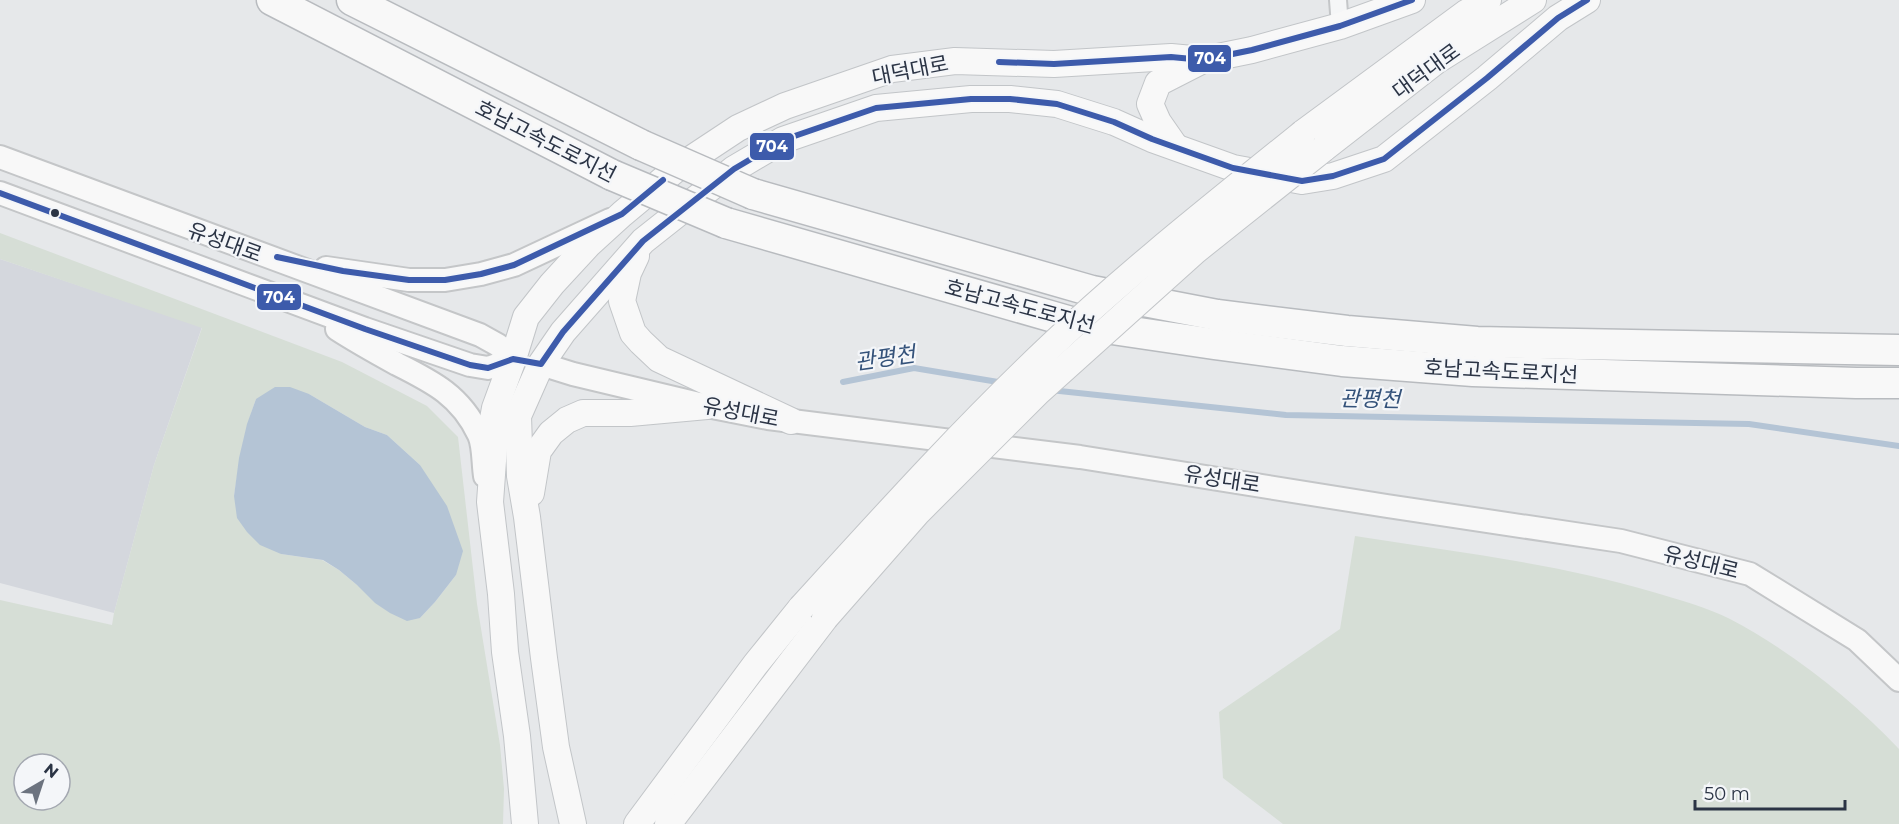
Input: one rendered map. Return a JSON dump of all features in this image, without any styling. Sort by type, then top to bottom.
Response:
[{"type":"highway","name":"호남고속도로지선","points":[[272,0],[612,175],[726,223],[1077,324],[1342,361],[1473,371],[1856,383],[1899,382]]},
{"type":"highway","name":"호남고속도로지선","points":[[352,0],[641,145],[753,194],[1092,291],[1217,315],[1347,331],[1477,342],[1899,350]]},
{"type":"highway","points":[[1477,342],[1510,326],[1899,330]]},
{"type":"main road","name":"대덕대로","points":[[525,824],[490,502],[494,447],[493,419],[526,317],[588,245],[676,169],[738,128],[785,106],[892,69],[955,61],[1054,64],[1171,57],[1203,60],[1252,50],[1340,26],[1412,0]]},
{"type":"main road","name":"대덕대로","points":[[638,824],[748,675],[801,608],[925,471],[1050,346],[1141,264],[1303,133],[1466,13],[1488,0]]},
{"type":"main road","name":"대덕대로","points":[[668,824],[825,618],[918,512],[1038,392],[1195,251],[1323,149],[1436,61],[1533,0]]},
{"type":"main road","name":"대덕대로","points":[[527,517],[520,477],[518,416],[541,364],[563,332],[643,241],[734,169],[783,140],[876,108],[971,99],[1010,99],[1057,104],[1114,122],[1152,139],[1233,168],[1302,181],[1333,176],[1384,159],[1487,78],[1558,18],[1587,0]]},
{"type":"main road","points":[[1174,145],[1158,122],[1150,104],[1158,84],[1203,60]]},
{"type":"main road","name":"유성대로","points":[[0,157],[480,335],[498,345],[513,359]]},
{"type":"main road","name":"유성대로","points":[[0,193],[470,365],[488,368],[513,359],[707,406],[791,421],[1080,456],[1621,541],[1750,574],[1857,640],[1899,680]]},
{"type":"main road","points":[[255,253],[343,271],[409,280],[445,280],[514,265],[622,214]]},
{"type":"main road","points":[[615,272],[592,270],[592,254],[622,214]]},
{"type":"main road","points":[[643,241],[628,273],[622,301],[633,333],[659,359],[791,421]]},
{"type":"main road","points":[[290,299],[348,336],[443,389],[456,401],[480,437],[490,502]]},
{"type":"main road","points":[[573,824],[556,747],[527,517],[538,451],[550,433],[567,420],[583,413],[630,413],[707,406]]},
{"type":"street","points":[[1338,0],[1340,26]]},
{"type":"shaded area","points":[[0,233],[342,362],[427,406],[458,437],[477,604],[500,745],[504,789],[503,824],[0,824],[0,600],[112,625],[154,465],[202,328],[0,259]],"holes":[[[309,394],[365,427],[387,435],[420,465],[456,575],[420,618],[357,585],[322,560],[281,554],[234,496],[245,435],[256,399]]]},
{"type":"shaded area","points":[[0,259],[202,327],[154,465],[114,613],[0,583]]},
{"type":"shaded area","points":[[1355,536],[1579,573],[1703,607],[1730,619],[1776,646],[1820,677],[1881,730],[1899,749],[1899,824],[1283,824],[1223,778],[1219,712],[1340,629]]},
{"type":"water","points":[[275,387],[290,387],[309,394],[365,427],[387,435],[420,465],[447,506],[463,551],[456,575],[420,618],[407,621],[390,613],[375,603],[339,570],[323,560],[281,554],[260,545],[237,518],[234,496],[239,458],[247,424],[256,399]]},
{"type":"waterway","name":"관평천","points":[[843,382],[914,368],[1004,383]]},
{"type":"waterway","name":"관평천","points":[[1050,390],[1286,415],[1749,424],[1899,446]]},
{"type":"transit line","name":"704","points":[[999,62],[1054,64],[1171,57],[1203,60],[1252,50],[1340,26],[1412,0]]},
{"type":"transit line","name":"704","points":[[0,193],[365,329],[470,365],[488,368],[513,359],[541,364],[563,332],[643,241],[734,169],[783,140],[876,108],[971,99],[1010,99],[1057,104],[1114,122],[1152,139],[1233,168],[1302,181],[1333,176],[1384,159],[1487,78],[1558,18],[1587,0]]},
{"type":"transit line","name":"704","points":[[277,257],[343,271],[409,280],[445,280],[481,274],[514,265],[622,214],[663,180]]}]
